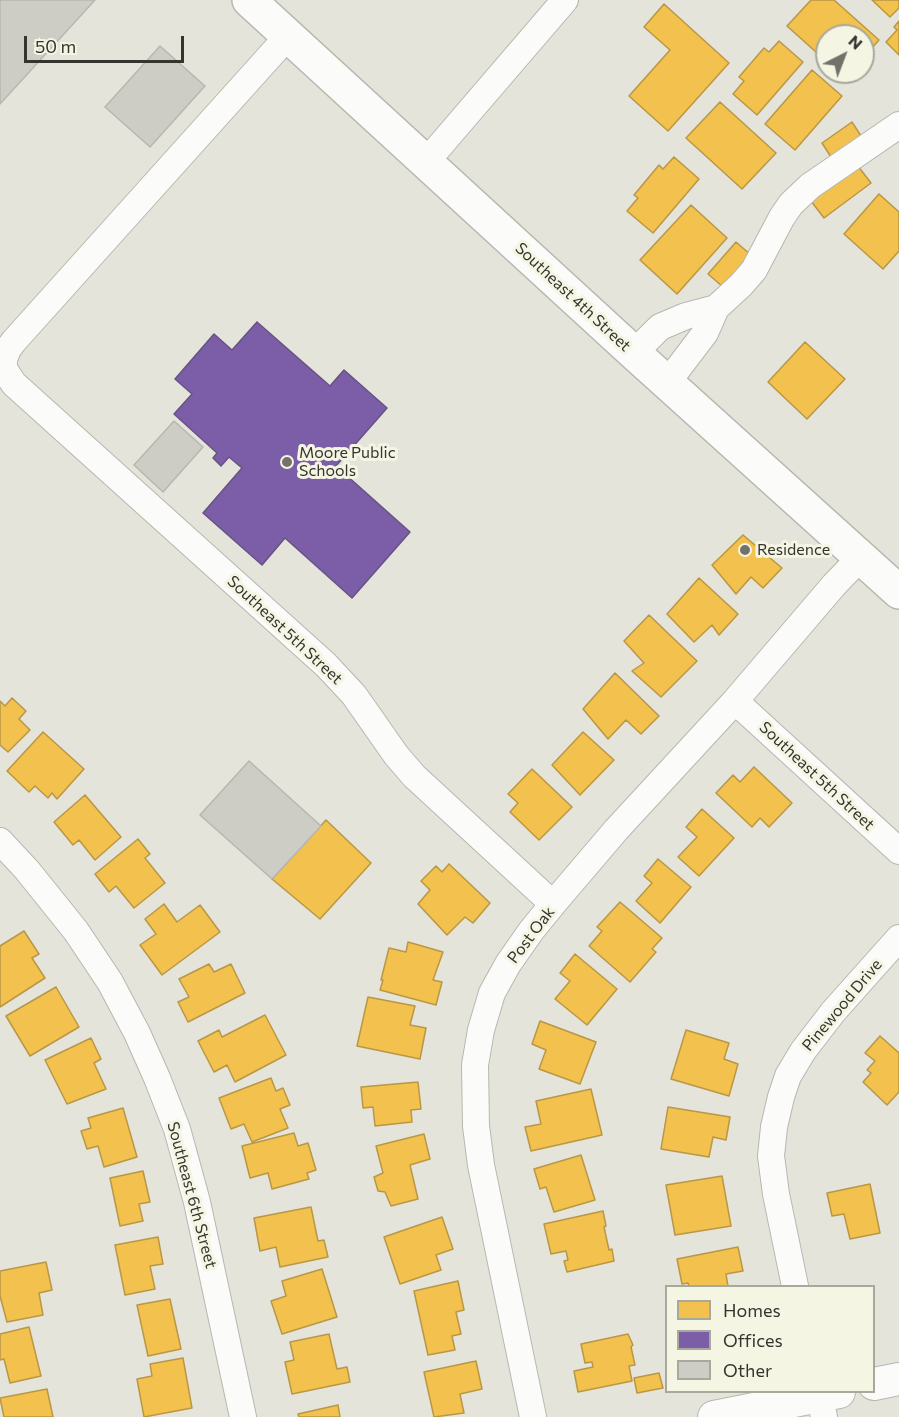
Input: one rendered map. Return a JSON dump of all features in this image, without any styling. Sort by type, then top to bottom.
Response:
[{"type":"main road","name":"Southeast 4th Street","points":[[249,0],[667,384],[899,592]]},
{"type":"street","points":[[426,162],[566,0]]},
{"type":"street","name":"Southeast 5th Street","points":[[288,36],[14,341],[4,359],[4,369],[14,384],[327,665],[354,695],[396,755],[414,776],[553,904]]},
{"type":"street","points":[[667,384],[705,333],[716,308],[754,270],[791,204],[810,186],[899,125]]},
{"type":"street","points":[[634,353],[660,327],[686,316],[716,308]]},
{"type":"street","name":"Post Oak","points":[[533,1417],[476,1126],[475,1065],[481,1030],[492,993],[508,964],[553,904],[616,830],[735,700],[861,556]]},
{"type":"street","name":"Southeast 5th Street","points":[[735,700],[899,851]]},
{"type":"street","name":"Southeast 6th Street","points":[[0,842],[27,870],[76,931],[110,982],[137,1033],[157,1078],[177,1129],[197,1202],[243,1417]]},
{"type":"street","name":"Pinewood Drive","points":[[795,1285],[776,1194],[771,1156],[774,1127],[781,1097],[788,1076],[803,1051],[833,1012],[899,938]]},
{"type":"street","points":[[875,1384],[899,1379]]},
{"type":"street","points":[[714,1417],[826,1399]]},
{"type":"building: Homes","points":[[811,0],[834,0],[861,24],[815,24],[815,51],[787,26]]},
{"type":"building: Homes","points":[[872,0],[899,0],[899,8],[890,17]]},
{"type":"building: Homes","points":[[664,4],[729,63],[668,131],[629,96],[670,50],[644,27]]},
{"type":"building: Homes","points":[[899,21],[899,55],[886,42],[897,30],[894,27]]},
{"type":"building: Homes","points":[[779,41],[803,62],[757,115],[733,94],[744,81],[739,77],[764,48],[769,52]]},
{"type":"building: Homes","points":[[812,70],[815,73],[815,84],[828,84],[842,96],[795,150],[765,124]]},
{"type":"building: Homes","points":[[720,102],[776,153],[742,189],[686,138]]},
{"type":"building: Homes","points":[[852,122],[861,136],[831,157],[822,143]]},
{"type":"building: Homes","points":[[674,157],[699,179],[653,233],[627,211],[638,198],[634,195],[659,165],[663,169]]},
{"type":"building: Homes","points":[[858,166],[871,183],[824,218],[811,201]]},
{"type":"building: Homes","points":[[879,194],[899,212],[899,251],[883,269],[844,234]]},
{"type":"building: Homes","points":[[691,205],[727,238],[677,294],[640,260]]},
{"type":"building: Homes","points":[[736,242],[751,255],[723,287],[708,274]]},
{"type":"building: Homes","points":[[805,342],[845,379],[807,419],[768,382]]},
{"type":"building: Homes","name":"Residence","points":[[743,535],[782,568],[763,588],[751,577],[736,594],[712,565]]},
{"type":"building: Homes","points":[[699,578],[738,614],[719,635],[712,625],[694,642],[667,614]]},
{"type":"building: Homes","points":[[649,615],[697,661],[661,697],[632,671],[644,663],[624,641]]},
{"type":"building: Homes","points":[[615,673],[659,716],[641,734],[626,720],[608,739],[583,709]]},
{"type":"building: Homes","points":[[12,698],[26,711],[19,719],[30,730],[8,752],[0,745],[0,701],[5,706]]},
{"type":"building: Homes","points":[[43,732],[84,769],[57,799],[52,793],[48,798],[35,786],[29,792],[7,771]]},
{"type":"building: Homes","points":[[583,732],[614,760],[580,795],[552,765]]},
{"type":"building: Homes","points":[[754,767],[792,803],[769,827],[760,818],[752,827],[716,793],[733,775],[740,782]]},
{"type":"building: Homes","points":[[532,769],[572,807],[539,840],[510,812],[518,803],[508,794]]},
{"type":"building: Homes","points":[[85,795],[121,837],[95,860],[79,840],[73,845],[54,822]]},
{"type":"building: Homes","points":[[702,809],[734,838],[699,876],[678,857],[697,837],[686,827]]},
{"type":"building: Homes","points":[[326,820],[371,863],[320,919],[272,879]]},
{"type":"building: Homes","points":[[138,839],[150,854],[145,858],[165,883],[134,908],[116,886],[109,892],[95,874]]},
{"type":"building: Homes","points":[[658,859],[691,887],[660,923],[636,901],[652,883],[644,876]]},
{"type":"building: Homes","points":[[449,864],[490,903],[473,923],[465,917],[447,935],[418,904],[430,890],[421,881],[436,866],[442,872]]},
{"type":"building: Homes","points":[[620,902],[662,938],[652,949],[656,952],[630,982],[589,946],[602,931],[597,927]]},
{"type":"building: Homes","points":[[164,904],[177,922],[200,905],[220,932],[162,975],[140,945],[156,934],[145,919]]},
{"type":"building: Homes","points":[[24,931],[39,954],[32,958],[45,978],[0,1007],[0,946]]},
{"type":"building: Homes","points":[[408,942],[443,952],[433,980],[442,982],[436,1005],[380,990],[389,948],[406,952]]},
{"type":"building: Homes","points":[[575,954],[617,989],[587,1025],[555,999],[570,981],[560,973]]},
{"type":"building: Homes","points":[[209,964],[214,972],[231,964],[245,993],[188,1022],[178,1002],[189,997],[179,979]]},
{"type":"building: Homes","points":[[56,987],[79,1027],[30,1056],[6,1016]]},
{"type":"building: Homes","points":[[368,997],[415,1006],[410,1025],[426,1028],[420,1059],[357,1046]]},
{"type":"building: Homes","points":[[265,1015],[286,1055],[235,1082],[227,1065],[214,1072],[198,1041],[219,1030],[222,1037]]},
{"type":"building: Homes","points":[[540,1021],[596,1042],[580,1084],[539,1069],[546,1050],[532,1044]]},
{"type":"building: Homes","points":[[686,1030],[729,1043],[724,1059],[738,1064],[729,1096],[671,1079]]},
{"type":"building: Homes","points":[[880,1036],[899,1053],[899,1092],[887,1105],[863,1082],[871,1073],[867,1070],[875,1061],[865,1053]]},
{"type":"building: Homes","points":[[91,1038],[101,1059],[94,1063],[106,1089],[67,1104],[45,1060]]},
{"type":"building: Homes","points":[[271,1078],[276,1091],[283,1088],[290,1105],[280,1109],[288,1128],[252,1142],[244,1124],[231,1129],[219,1098]]},
{"type":"building: Homes","points":[[418,1082],[421,1109],[411,1110],[412,1122],[375,1126],[373,1107],[363,1108],[361,1087]]},
{"type":"building: Homes","points":[[591,1089],[602,1135],[531,1151],[525,1127],[541,1124],[536,1101]]},
{"type":"building: Homes","points":[[668,1107],[730,1117],[726,1140],[713,1137],[709,1157],[661,1149]]},
{"type":"building: Homes","points":[[123,1108],[137,1157],[104,1167],[98,1146],[87,1149],[81,1131],[91,1128],[88,1118]]},
{"type":"building: Homes","points":[[294,1133],[298,1146],[308,1143],[316,1170],[307,1173],[309,1179],[272,1189],[268,1173],[250,1178],[242,1146]]},
{"type":"building: Homes","points":[[424,1134],[430,1159],[410,1165],[418,1199],[391,1206],[385,1192],[378,1191],[374,1177],[383,1173],[376,1146]]},
{"type":"building: Homes","points":[[581,1155],[595,1200],[554,1212],[546,1187],[540,1189],[534,1169]]},
{"type":"building: Homes","points":[[143,1171],[150,1202],[139,1204],[143,1221],[120,1226],[110,1178]]},
{"type":"building: Homes","points":[[722,1176],[731,1226],[675,1235],[666,1185]]},
{"type":"building: Homes","points":[[870,1184],[880,1233],[850,1239],[844,1214],[832,1216],[827,1193]]},
{"type":"building: Homes","points":[[311,1207],[318,1241],[324,1240],[328,1257],[280,1267],[276,1247],[260,1251],[254,1218]]},
{"type":"building: Homes","points":[[603,1211],[609,1250],[612,1249],[614,1261],[567,1272],[564,1261],[568,1260],[566,1251],[551,1254],[544,1224]]},
{"type":"building: Homes","points":[[442,1217],[453,1249],[436,1255],[441,1270],[400,1284],[384,1237]]},
{"type":"building: Homes","points":[[158,1237],[163,1264],[150,1266],[155,1289],[125,1295],[115,1245]]},
{"type":"building: Homes","points":[[738,1247],[743,1271],[726,1274],[728,1285],[682,1284],[677,1259]]},
{"type":"building: Homes","points":[[46,1262],[52,1290],[39,1293],[43,1315],[7,1322],[0,1296],[0,1271]]},
{"type":"building: Homes","points":[[322,1269],[337,1317],[282,1334],[271,1301],[286,1296],[282,1281]]},
{"type":"building: Homes","points":[[458,1281],[464,1310],[456,1312],[461,1334],[452,1336],[455,1350],[428,1355],[414,1291]]},
{"type":"building: Homes","points":[[170,1299],[181,1349],[148,1356],[137,1305]]},
{"type":"building: Homes","points":[[29,1327],[41,1376],[10,1383],[4,1359],[0,1360],[0,1334]]},
{"type":"building: Homes","points":[[329,1334],[337,1369],[347,1367],[350,1382],[292,1394],[285,1362],[294,1360],[290,1342]]},
{"type":"building: Homes","points":[[628,1334],[633,1345],[631,1347],[635,1365],[629,1366],[632,1381],[578,1392],[574,1371],[593,1367],[592,1362],[585,1363],[581,1344]]},
{"type":"building: Homes","points":[[183,1358],[192,1408],[144,1417],[137,1379],[152,1376],[150,1364]]},
{"type":"building: Homes","points":[[476,1361],[482,1389],[460,1394],[464,1413],[434,1417],[424,1372]]},
{"type":"building: Homes","points":[[659,1373],[663,1388],[637,1393],[634,1378]]},
{"type":"building: Homes","points":[[47,1389],[53,1417],[4,1417],[0,1398]]},
{"type":"building: Homes","points":[[338,1405],[340,1417],[299,1417],[298,1414]]},
{"type":"building: Offices","name":"Moore Public Schools","points":[[257,322],[330,386],[344,370],[387,408],[336,466],[410,532],[352,598],[285,538],[262,565],[203,513],[242,468],[229,457],[221,466],[213,458],[217,453],[174,414],[192,394],[175,379],[214,334],[232,350]]},
{"type":"building: Other","points":[[95,0],[0,104],[0,1]]},
{"type":"building: Other","points":[[160,46],[205,86],[150,147],[105,107]]},
{"type":"building: Other","points":[[174,421],[203,447],[163,492],[134,465]]},
{"type":"building: Other","points":[[249,761],[321,826],[272,879],[200,815]]},
{"type":"place","name":"Moore Public Schools","points":[[287,462]]},
{"type":"place","name":"Residence","points":[[745,550]]}]
